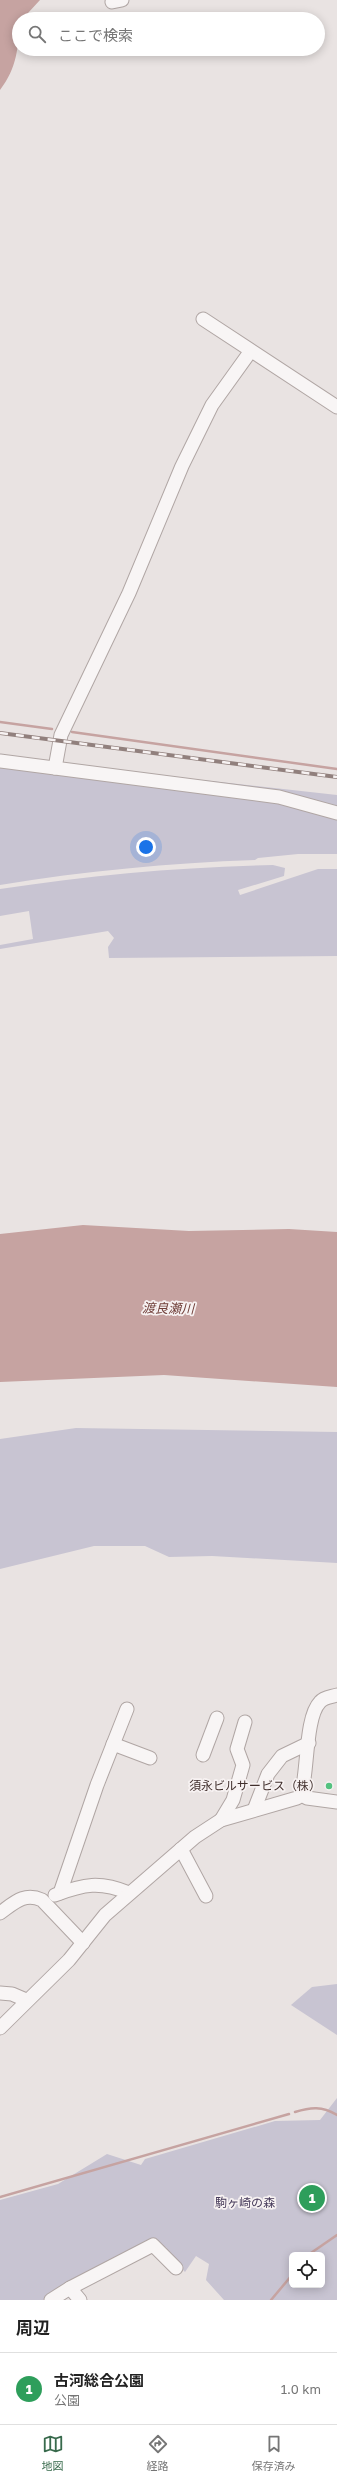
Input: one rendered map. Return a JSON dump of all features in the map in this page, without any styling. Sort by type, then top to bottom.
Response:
[{"type":"street","points":[[203,319],[250,352],[337,407]]},
{"type":"street","points":[[55,768],[61,735],[129,593],[182,466],[212,405],[250,352]]},
{"type":"street","points":[[0,761],[294,799],[337,813]]},
{"type":"street","points":[[0,2028],[26,2000],[69,1960],[105,1915],[207,1828],[221,1820],[297,1798],[301,1795],[309,1743],[317,1706],[323,1699],[337,1695]]},
{"type":"street","points":[[60,1893],[126,1709]]},
{"type":"street","points":[[202,1755],[217,1718]]},
{"type":"street","points":[[221,1820],[233,1800],[243,1765],[237,1749],[245,1722]]},
{"type":"street","points":[[254,1810],[268,1774],[282,1756],[309,1743]]},
{"type":"street","points":[[113,1744],[150,1758]]},
{"type":"street","points":[[301,1795],[307,1798],[337,1802]]},
{"type":"street","points":[[181,1849],[206,1896]]},
{"type":"street","points":[[42,1900],[92,1884],[104,1885],[129,1893]]},
{"type":"street","points":[[0,1913],[20,1898],[28,1896],[42,1900],[83,1943]]},
{"type":"street","points":[[0,1993],[12,1994],[26,2000]]},
{"type":"street","points":[[51,2300],[70,2288],[153,2245],[176,2268]]},
{"type":"street","points":[[70,2288],[80,2300]]},
{"type":"green space","points":[[0,765],[270,800],[337,816],[337,854],[298,854],[258,858],[255,860],[127,868],[0,885]]},
{"type":"green space","points":[[202,780],[337,795],[337,810],[208,784]]},
{"type":"green space","points":[[273,865],[285,868],[284,876],[238,890],[240,895],[318,869],[337,869],[337,956],[109,958],[108,947],[114,938],[108,931],[0,949],[0,945],[33,939],[29,911],[0,916],[0,889],[136,872]]},
{"type":"green space","points":[[76,1428],[337,1432],[337,1563],[212,1556],[169,1557],[145,1546],[94,1546],[0,1569],[0,1439]]},
{"type":"green space","points":[[337,1984],[337,2035],[291,2005],[312,1987]]},
{"type":"green space","name":"駒ヶ崎の森","points":[[337,2098],[337,2300],[224,2300],[206,2280],[209,2264],[196,2256],[185,2272],[168,2254],[166,2247],[121,2255],[64,2286],[43,2300],[0,2300],[0,2200],[58,2184],[107,2154],[141,2165],[145,2159],[275,2121],[320,2120]]},
{"type":"water","points":[[0,0],[40,0],[29,12],[12,12],[12,56],[16,56],[6,82],[0,90]]},
{"type":"water","name":"渡良瀬川","points":[[83,1225],[189,1231],[289,1229],[337,1232],[337,1387],[164,1375],[0,1382],[0,1234]]},
{"type":"waterway","points":[[0,722],[52,729]]},
{"type":"waterway","points":[[72,732],[337,769]]},
{"type":"waterway","points":[[295,2112],[316,2108],[326,2110],[337,2115]]},
{"type":"waterway","points":[[0,2197],[289,2114]]},
{"type":"waterway","points":[[312,2252],[337,2235]]},
{"type":"waterway","points":[[271,2300],[289,2279]]},
{"type":"railway","points":[[0,733],[337,777]]},
{"type":"place","name":"須永ビルサービス（株）","points":[[329,1786]]},
{"type":"place","name":"古河総合公園","points":[[312,2198]]}]
